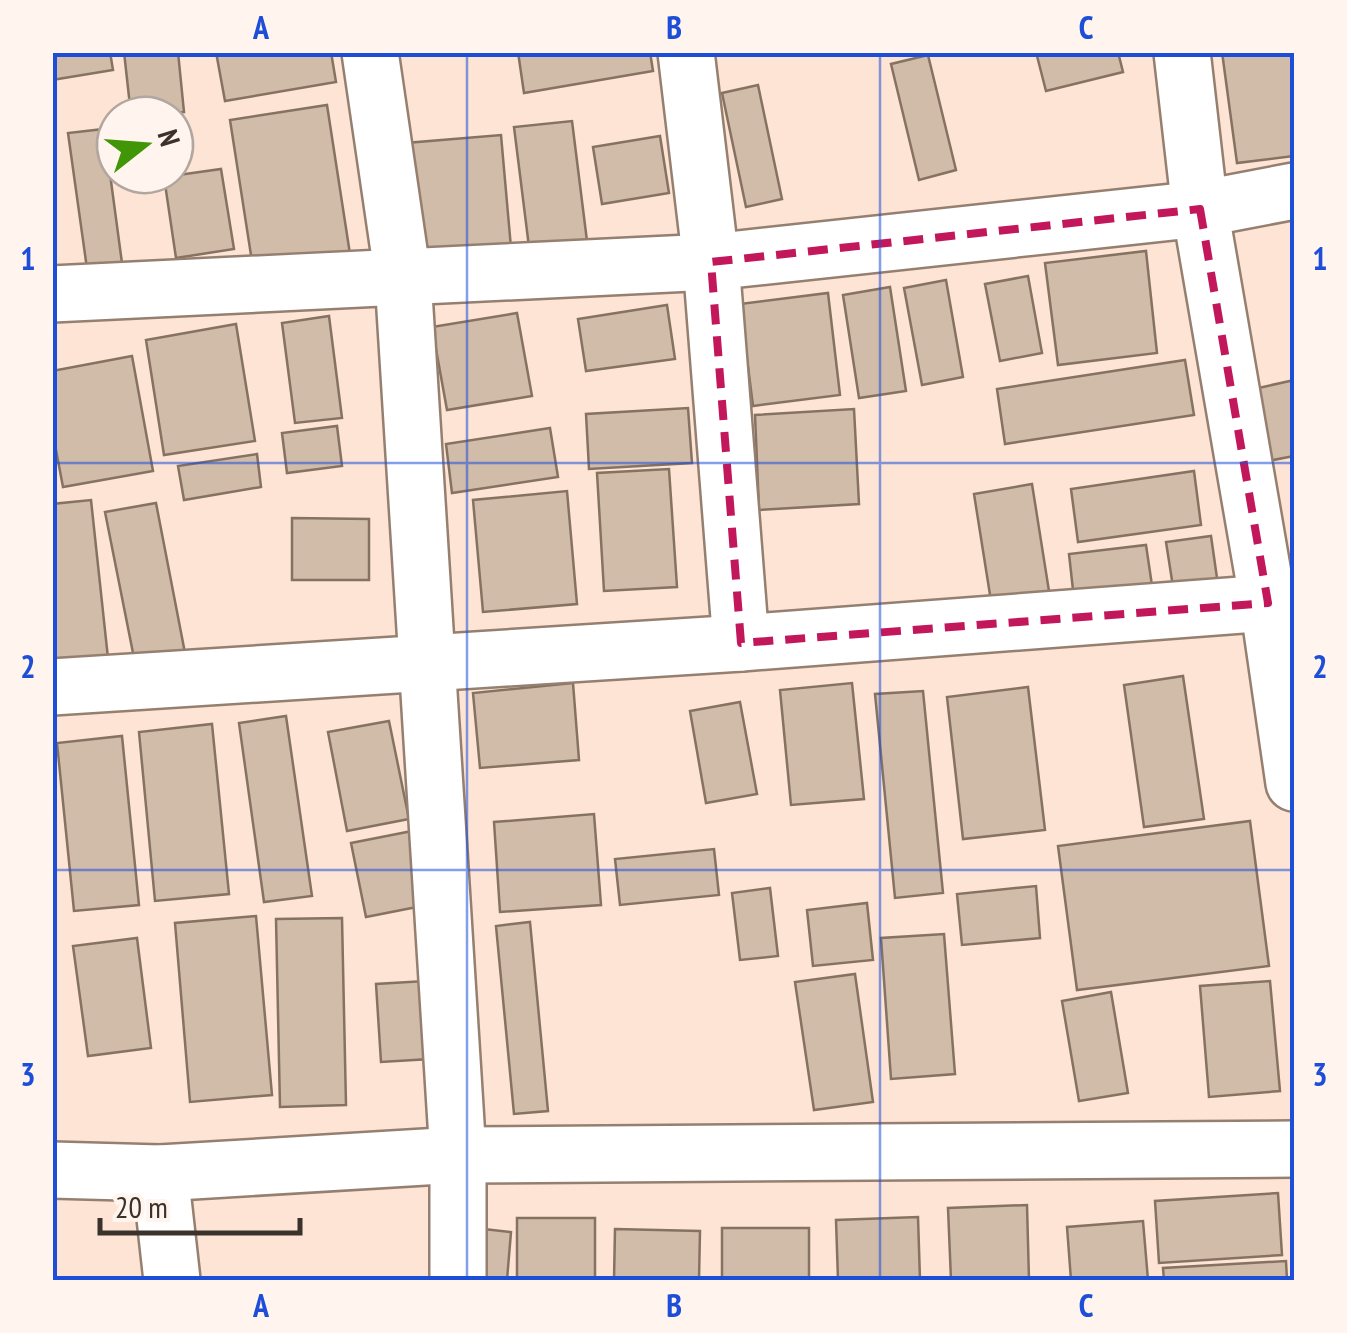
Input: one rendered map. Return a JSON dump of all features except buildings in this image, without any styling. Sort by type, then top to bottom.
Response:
[{"type":"street","points":[[370,52],[403,278],[458,1155],[458,1280]]},
{"type":"street","points":[[686,52],[712,262],[741,643]]},
{"type":"street","points":[[1182,52],[1200,209],[1268,604],[1294,783]]},
{"type":"street","points":[[52,294],[712,262],[1200,209],[1294,191]]},
{"type":"street","points":[[52,688],[1268,604]]},
{"type":"street","points":[[52,1170],[160,1173],[458,1155],[1294,1149]]},
{"type":"street","points":[[160,1173],[172,1280]]},
{"type":"highlighted area","points":[[1200,209],[1268,603],[741,643],[711,262]]}]
